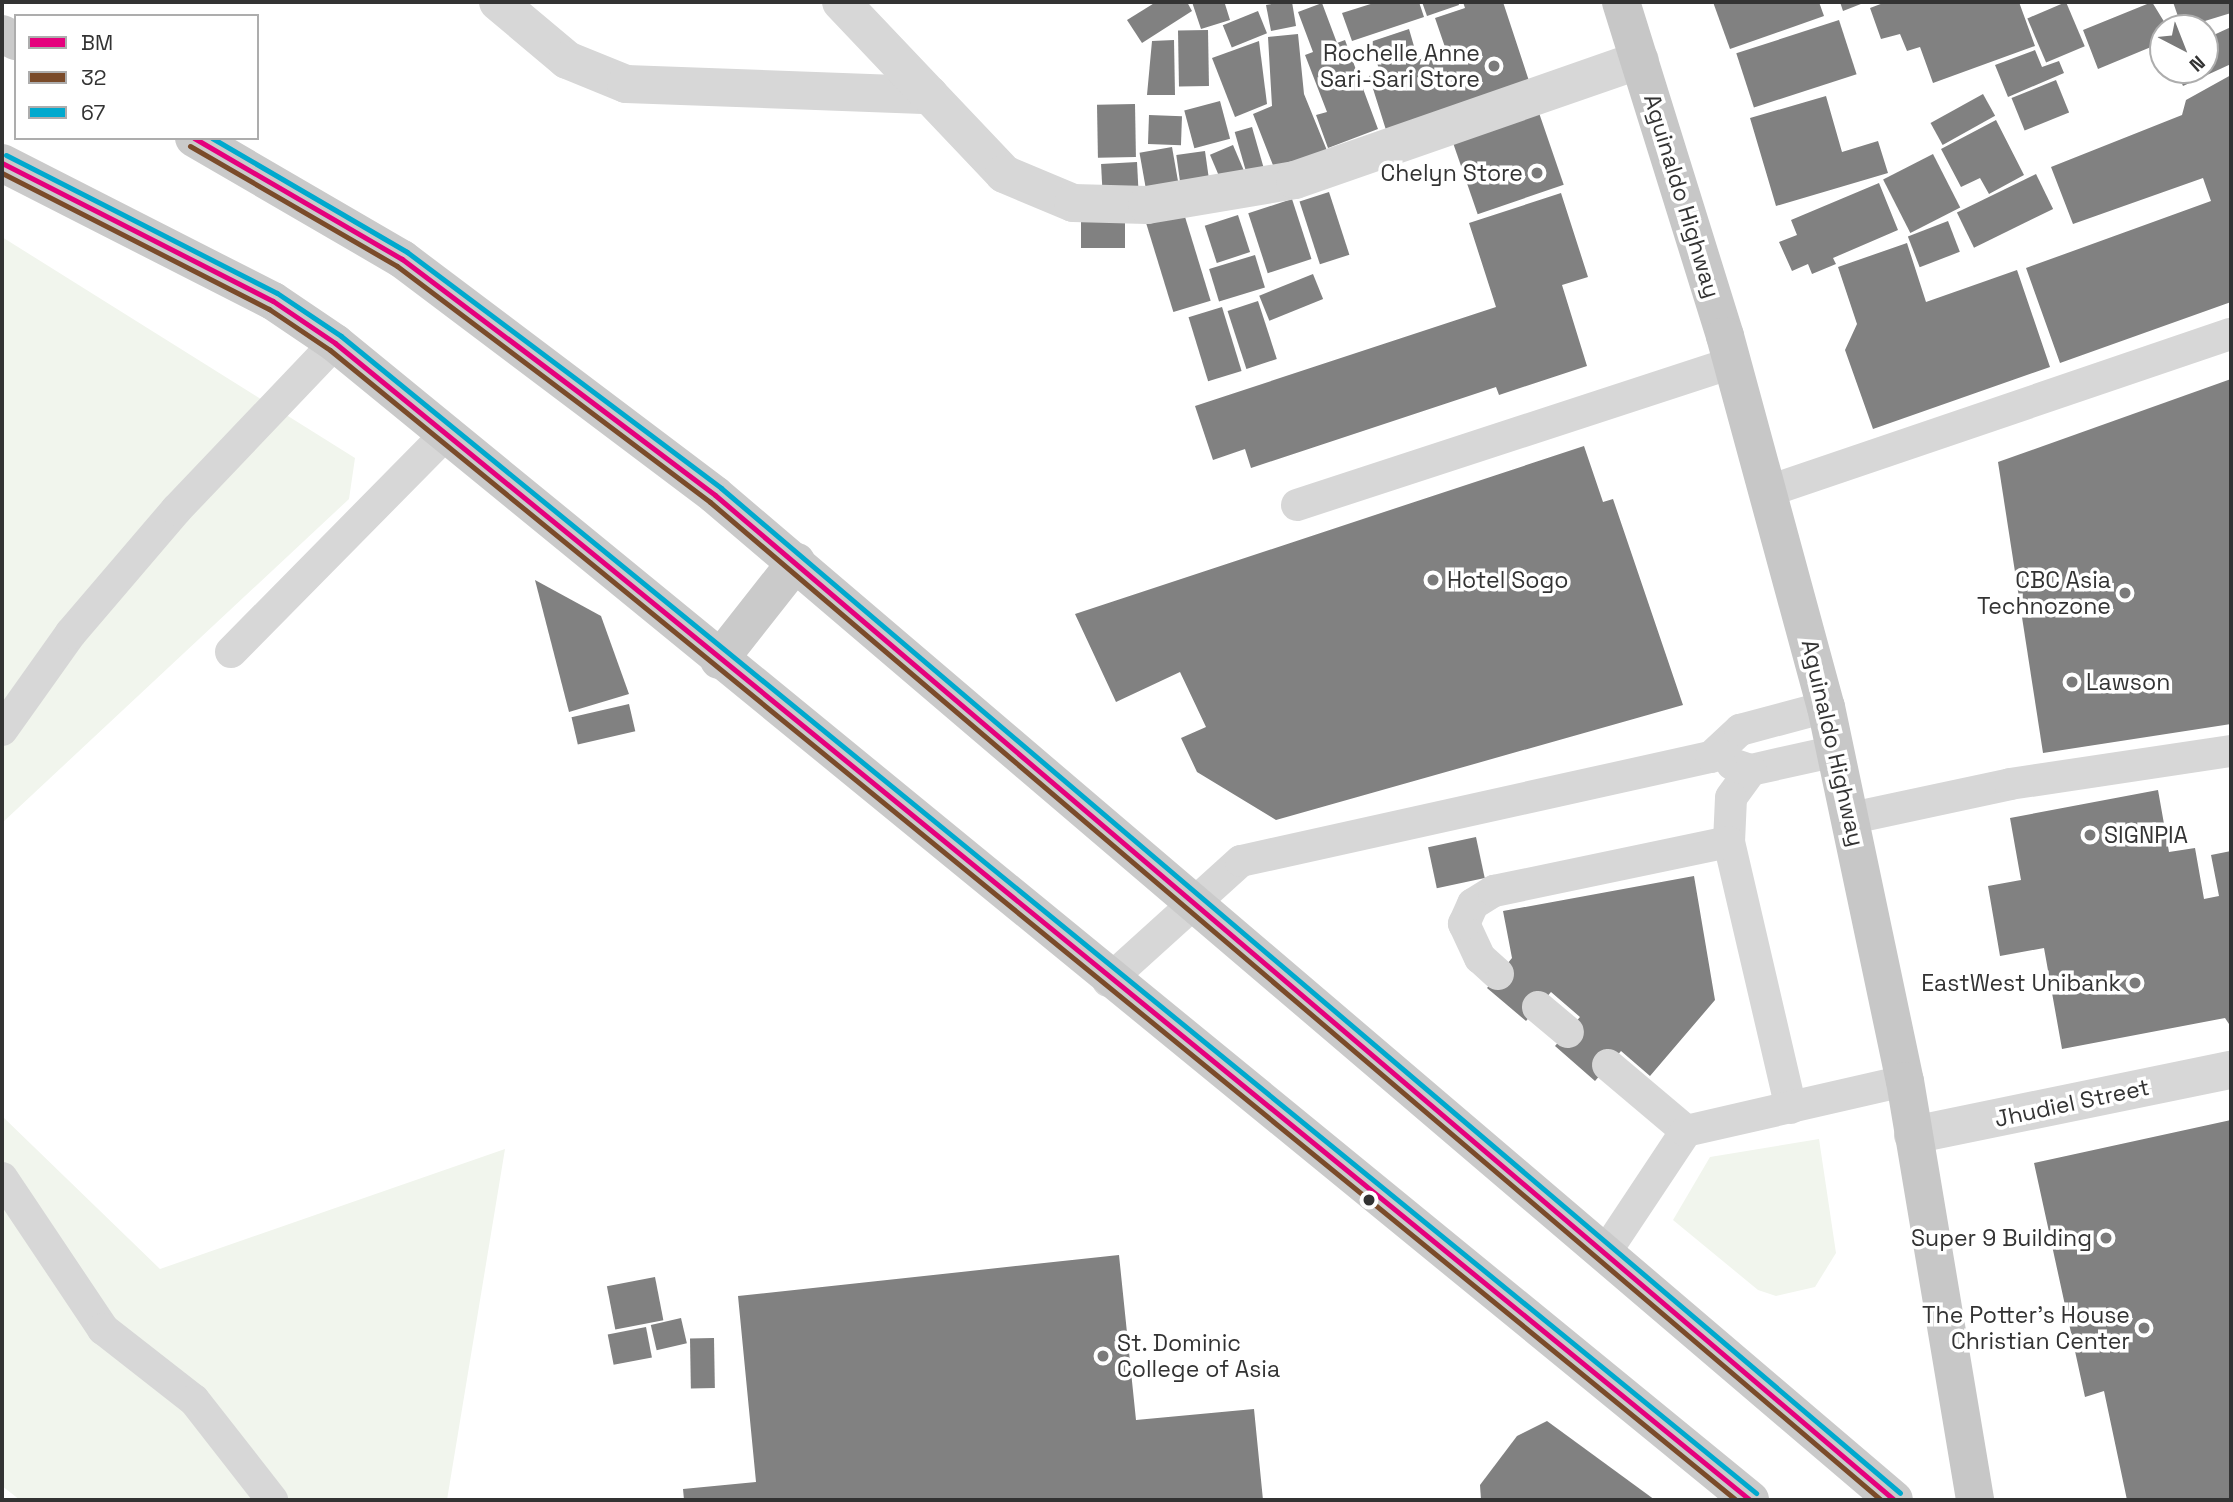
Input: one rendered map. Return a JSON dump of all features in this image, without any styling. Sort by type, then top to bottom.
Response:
[{"type":"highway","name":"Aguinaldo Highway","points":[[1621,2],[1732,363],[1826,707],[1852,818],[1905,1081],[1975,1500]]},
{"type":"main road","points":[[197,140],[402,260],[796,562],[1197,901],[1894,1500]]},
{"type":"main road","points":[[2,163],[272,301],[335,343],[448,432],[1108,981],[1750,1500]]},
{"type":"main road","points":[[719,660],[796,562]]},
{"type":"street","points":[[498,2],[567,60],[626,84],[930,95]]},
{"type":"street","points":[[841,2],[1004,174],[1073,203],[1147,205],[1295,180],[1640,61]]},
{"type":"street","name":"Jhudiel Street","points":[[1913,1135],[2231,1070]]},
{"type":"lane","points":[[1769,491],[2231,334]]},
{"type":"lane","points":[[2,730],[71,633],[176,510],[335,343]]},
{"type":"lane","points":[[1297,505],[1732,363]]},
{"type":"lane","points":[[231,652],[448,432]]},
{"type":"lane","points":[[1108,981],[1241,862],[1711,757],[1740,730],[1826,707]]},
{"type":"lane","points":[[1711,757],[1751,770],[1836,751]]},
{"type":"lane","points":[[1852,818],[2010,784],[2231,751]]},
{"type":"lane","points":[[1751,770],[1731,798],[1729,842],[1791,1108]]},
{"type":"lane","points":[[1498,974],[1480,958],[1464,924],[1474,904],[1494,891],[1729,842]]},
{"type":"lane","points":[[1538,1007],[1568,1032]]},
{"type":"lane","points":[[1608,1065],[1686,1131]]},
{"type":"lane","points":[[1605,1253],[1686,1131],[1905,1081]]},
{"type":"lane","points":[[2,1178],[103,1329],[194,1400],[272,1500]]},
{"type":"shaded area","points":[[2,237],[355,458],[349,499],[2,823]]},
{"type":"shaded area","points":[[2,1116],[160,1269],[505,1149],[447,1500],[20,1500],[2,1486]]},
{"type":"shaded area","points":[[1819,1139],[1836,1253],[1815,1287],[1776,1296],[1758,1290],[1673,1220],[1710,1157]]},
{"type":"building","points":[[1156,2],[1187,2],[1192,11],[1142,43],[1127,20]]},
{"type":"building","points":[[1192,2],[1232,2],[1225,4],[1230,20],[1201,29]]},
{"type":"building","points":[[1292,2],[1296,26],[1271,31],[1266,5]]},
{"type":"building","points":[[1377,2],[1419,2],[1424,17],[1352,41],[1342,13]]},
{"type":"building","points":[[1422,2],[1458,2],[1459,5],[1427,16]]},
{"type":"building","points":[[1463,2],[1503,2],[1530,84],[1386,130],[1369,76],[1380,72],[1370,42],[1409,29],[1418,60],[1446,50],[1435,18],[1465,8]]},
{"type":"building","points":[[1713,2],[1819,2],[1824,16],[1730,49]]},
{"type":"building","points":[[1840,2],[1866,2],[1843,11]]},
{"type":"building","points":[[1886,2],[2019,2],[2035,46],[1933,83],[1920,47],[1907,51],[1900,34],[1881,39],[1870,8]]},
{"type":"building","points":[[2066,2],[2085,46],[2046,63],[2027,18]]},
{"type":"building","points":[[2152,2],[2159,14],[2149,14],[2149,48],[2098,69],[2083,30]]},
{"type":"building","points":[[2173,2],[2231,2],[2231,13],[2219,17],[2219,14],[2177,14]]},
{"type":"building","points":[[1322,3],[1337,43],[1345,40],[1378,129],[1328,148],[1316,115],[1327,112],[1305,55],[1313,52],[1298,12]]},
{"type":"building","points":[[1258,11],[1267,33],[1232,47],[1223,25]]},
{"type":"building","points":[[1839,20],[1857,74],[1754,108],[1736,53]]},
{"type":"building","points":[[2231,27],[2231,64],[2219,70],[2219,33]]},
{"type":"building","points":[[1208,30],[1209,86],[1179,87],[1178,31]]},
{"type":"building","points":[[1298,34],[1304,94],[1328,153],[1276,173],[1253,114],[1272,106],[1268,37]]},
{"type":"building","points":[[1174,40],[1175,95],[1147,95],[1152,41]]},
{"type":"building","points":[[1259,41],[1267,104],[1235,117],[1212,58]]},
{"type":"building","points":[[2035,50],[2042,67],[2059,61],[2064,73],[2008,97],[1995,65]]},
{"type":"building","points":[[2231,75],[2231,302],[2060,363],[2026,268],[2211,201],[2203,178],[2073,224],[2051,167],[2182,115],[2186,100]]},
{"type":"building","points":[[2056,80],[2069,112],[2025,130],[2011,98]]},
{"type":"building","points":[[1983,94],[1995,116],[1943,145],[1931,123]]},
{"type":"building","points":[[1826,96],[1842,152],[1878,141],[1888,173],[1776,206],[1750,118]]},
{"type":"building","points":[[1220,101],[1230,139],[1194,148],[1184,111]]},
{"type":"building","points":[[1135,104],[1136,157],[1098,158],[1097,105]]},
{"type":"building","points":[[1538,110],[1564,185],[1478,214],[1452,140]]},
{"type":"building","points":[[1149,115],[1182,116],[1181,145],[1148,144]]},
{"type":"building","points":[[1996,120],[2024,175],[1989,194],[1980,178],[1961,187],[1941,149]]},
{"type":"building","points":[[1252,127],[1267,178],[1249,183],[1235,132]]},
{"type":"building","points":[[1233,145],[1245,173],[1222,182],[1210,155]]},
{"type":"building","points":[[1172,147],[1179,186],[1146,192],[1140,153]]},
{"type":"building","points":[[1205,151],[1209,181],[1180,185],[1176,155]]},
{"type":"building","points":[[1933,154],[1960,207],[1910,233],[1883,179]]},
{"type":"building","points":[[1137,162],[1139,198],[1103,200],[1101,164]]},
{"type":"building","points":[[2036,174],[2053,209],[1974,248],[1957,213]]},
{"type":"building","points":[[1879,183],[1898,230],[1833,258],[1836,264],[1812,274],[1808,264],[1792,271],[1779,242],[1797,235],[1791,220]]},
{"type":"building","points":[[1329,192],[1349,255],[1320,264],[1300,202]]},
{"type":"building","points":[[1561,193],[1588,277],[1562,285],[1587,366],[1499,395],[1496,387],[1251,468],[1245,449],[1213,460],[1195,406],[1496,307],[1469,223]]},
{"type":"building","points":[[1292,199],[1311,259],[1268,273],[1248,213]]},
{"type":"building","points":[[1182,207],[1211,301],[1173,312],[1145,218]]},
{"type":"building","points":[[1081,210],[1125,210],[1125,248],[1081,248]]},
{"type":"building","points":[[1238,215],[1250,252],[1217,263],[1205,226]]},
{"type":"building","points":[[1948,221],[1960,252],[1920,267],[1908,236]]},
{"type":"building","points":[[1907,243],[1926,302],[2017,270],[2050,367],[1873,429],[1845,350],[1857,324],[1838,267]]},
{"type":"building","points":[[1255,255],[1265,288],[1219,302],[1209,269]]},
{"type":"building","points":[[1313,274],[1323,299],[1269,321],[1259,296]]},
{"type":"building","points":[[1258,301],[1277,359],[1246,369],[1228,311]]},
{"type":"building","points":[[1222,307],[1242,371],[1208,381],[1189,317]]},
{"type":"building","name":"CBC Asia Technozone","points":[[2231,379],[2231,724],[2043,753],[1998,462]]},
{"type":"building","name":"Hotel Sogo","points":[[1584,446],[1603,502],[1613,499],[1683,705],[1276,820],[1197,772],[1181,738],[1206,727],[1180,672],[1116,702],[1075,614]]},
{"type":"building","points":[[535,580],[601,616],[629,694],[569,712]]},
{"type":"building","points":[[629,704],[635,731],[578,745],[572,717]]},
{"type":"building","points":[[2158,790],[2169,852],[2195,848],[2204,899],[2219,896],[2211,855],[2231,851],[2231,1027],[2225,1018],[2062,1049],[2044,948],[2000,956],[1988,886],[2021,880],[2010,818]]},
{"type":"building","points":[[1476,837],[1485,878],[1437,888],[1428,847]]},
{"type":"building","points":[[1694,876],[1715,1000],[1650,1076],[1621,1051],[1595,1081],[1555,1046],[1580,1017],[1551,992],[1526,1021],[1487,988],[1512,958],[1503,911]]},
{"type":"building","points":[[2231,1120],[2231,1500],[2127,1500],[2104,1391],[2085,1397],[2034,1163]]},
{"type":"building","points":[[1119,1255],[1136,1420],[1254,1409],[1263,1500],[684,1500],[683,1489],[756,1482],[738,1296]]},
{"type":"building","points":[[655,1277],[663,1320],[615,1330],[607,1286]]},
{"type":"building","points":[[681,1318],[687,1343],[657,1350],[651,1325]]},
{"type":"building","points":[[646,1327],[652,1357],[614,1365],[608,1334]]},
{"type":"building","points":[[690,1338],[714,1338],[715,1388],[691,1388]]},
{"type":"building","points":[[1547,1421],[1655,1500],[1481,1500],[1480,1485],[1517,1436]]},
{"type":"transit line","name":"BM","points":[[197,140],[402,259],[715,495],[1894,1500]]},
{"type":"transit line","name":"67","points":[[215,140],[407,252],[721,488],[1900,1493]]},
{"type":"transit line","name":"32","points":[[190,146],[397,266],[710,502],[1881,1500]]},
{"type":"transit line","name":"67","points":[[6,155],[277,293],[341,336],[1756,1493]]},
{"type":"transit line","name":"BM","points":[[2,163],[273,301],[335,343],[1750,1500]]},
{"type":"transit line","name":"32","points":[[2,173],[269,309],[330,350],[1736,1500]]},
{"type":"place","name":"Rochelle Anne Sari-Sari Store","points":[[1494,66]]},
{"type":"place","name":"Chelyn Store","points":[[1537,173]]},
{"type":"place","name":"Hotel Sogo","points":[[1433,580]]},
{"type":"place","name":"CBC Asia Technozone","points":[[2125,593]]},
{"type":"place","name":"Lawson","points":[[2072,682]]},
{"type":"place","name":"SIGNPIA","points":[[2090,835]]},
{"type":"place","name":"EastWest Unibank","points":[[2135,983]]},
{"type":"place","name":"Super 9 Building","points":[[2106,1238]]},
{"type":"place","name":"The Potter's House Christian Center","points":[[2144,1328]]},
{"type":"place","name":"St. Dominic College of Asia","points":[[1103,1356]]}]
